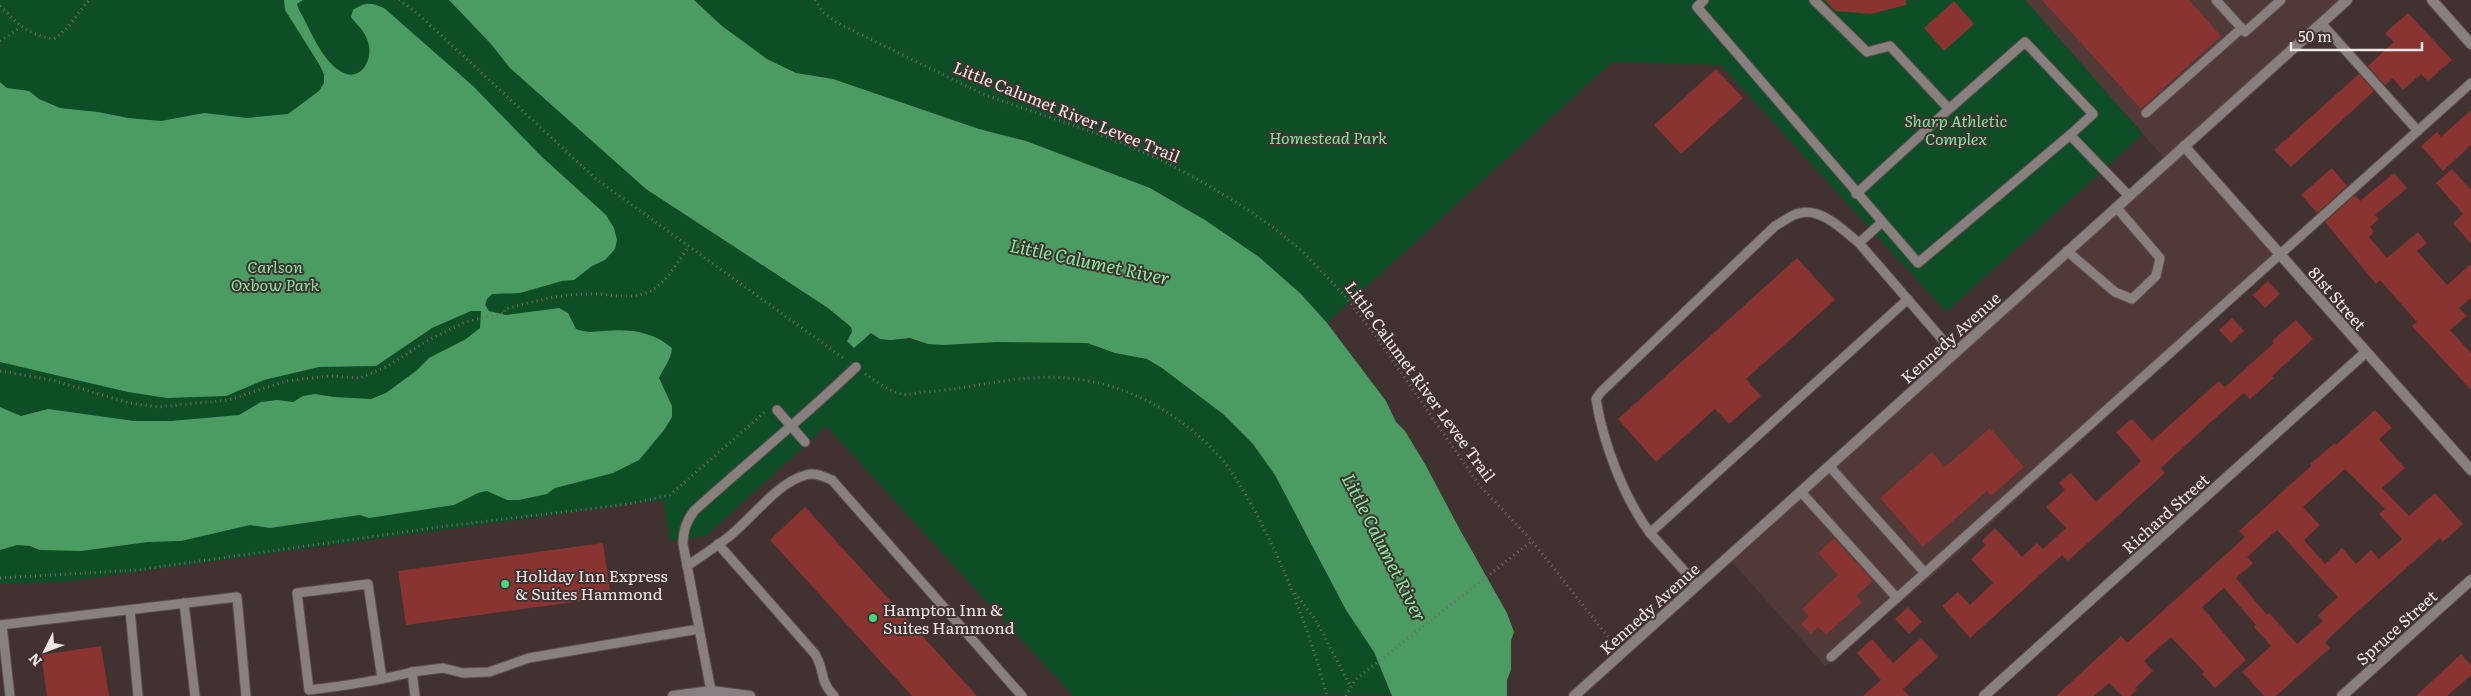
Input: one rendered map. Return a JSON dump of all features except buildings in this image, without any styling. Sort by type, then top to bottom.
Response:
[{"type":"street","name":"Kennedy Avenue","points":[[1574,696],[2347,0]]},
{"type":"street","points":[[2432,0],[2471,44]]},
{"type":"street","name":"81st Street","points":[[2184,146],[2471,470]]},
{"type":"street","name":"Richard Street","points":[[1984,696],[2366,352]]},
{"type":"street","name":"Spruce Street","points":[[2342,696],[2471,580]]},
{"type":"street","points":[[673,696],[711,691],[750,696]]},
{"type":"lane","points":[[1704,0],[1697,7],[1856,194],[1918,264],[2093,114],[2025,42],[1856,194]]},
{"type":"lane","points":[[1814,0],[1867,52],[1890,46],[1949,109]]},
{"type":"lane","points":[[2216,0],[2245,32],[2281,0]]},
{"type":"lane","points":[[2321,23],[2418,131]]},
{"type":"lane","points":[[2146,113],[2242,28]]},
{"type":"lane","points":[[1831,657],[2471,83]]},
{"type":"lane","points":[[2070,135],[2129,196]]},
{"type":"lane","points":[[2067,251],[2115,292],[2132,299],[2156,276],[2160,258],[2116,207]]},
{"type":"lane","points":[[1697,586],[1650,533],[1636,514],[1603,430],[1596,399],[1601,392],[1775,226],[1798,213],[1813,212],[1835,224],[1859,243],[1954,353]]},
{"type":"lane","points":[[1859,243],[1881,223]]},
{"type":"lane","points":[[1650,533],[1908,300]]},
{"type":"lane","points":[[711,691],[687,566],[683,535],[684,527],[694,511],[790,425],[809,412],[856,367]]},
{"type":"lane","points":[[777,410],[805,442]]},
{"type":"lane","points":[[1829,466],[1924,573]]},
{"type":"lane","points":[[687,566],[718,544],[796,478],[815,474],[832,480],[1022,696]]},
{"type":"lane","points":[[1801,492],[1897,598]]},
{"type":"lane","points":[[718,544],[816,654],[823,684],[834,696]]},
{"type":"lane","points":[[382,680],[368,584],[297,593],[309,690],[382,680],[412,672],[443,668],[463,673],[489,672],[529,658],[699,629]]},
{"type":"lane","points":[[10,696],[1,625],[237,597],[244,696]]},
{"type":"lane","points":[[184,604],[195,696]]},
{"type":"lane","points":[[130,610],[138,696]]},
{"type":"lane","points":[[412,672],[415,696]]},
{"type":"path","points":[[0,6],[21,27],[32,34],[52,39],[62,34],[72,24],[89,0]]},
{"type":"path","points":[[399,0],[417,13],[596,180],[881,385],[902,394],[1032,378],[1073,377],[1103,383],[1141,396],[1182,422],[1217,454],[1244,492],[1275,549],[1292,589],[1318,663],[1327,696]]},
{"type":"path","name":"Little Calumet River Levee Trail","points":[[815,0],[823,12],[837,23],[985,95],[1110,138],[1159,159],[1244,206],[1274,228],[1301,250],[1344,295],[1382,345],[1480,486],[1532,541],[1622,653]]},
{"type":"path","points":[[0,42],[21,27]]},
{"type":"path","points":[[0,371],[52,380],[129,403],[159,407],[229,400],[286,381],[329,376],[360,378],[388,366],[425,342],[476,318],[505,313],[505,309],[554,297],[587,294],[628,297],[652,291],[667,276],[688,248]]},
{"type":"path","points":[[0,578],[137,570],[457,524],[629,504],[670,495],[772,407],[777,410]]},
{"type":"path","points":[[1346,696],[1355,680],[1532,541]]},
{"type":"path","points":[[1292,589],[1316,619],[1351,687]]},
{"type":"shaded area","points":[[2025,0],[2339,0],[2164,158]]},
{"type":"shaded area","points":[[2183,153],[2279,261],[1934,575],[1825,666],[1732,562]]},
{"type":"green space","name":"Carlson Oxbow Park","points":[[0,0],[449,0],[491,44],[510,68],[646,189],[828,308],[851,327],[852,332],[849,337],[866,338],[871,333],[943,345],[997,342],[1087,343],[1115,353],[1147,359],[1162,368],[1223,414],[1253,444],[1275,475],[1346,610],[1374,652],[1392,695],[1073,696],[826,426],[706,536],[670,541],[663,500],[62,582],[0,584]]},
{"type":"green space","name":"Homestead Park","points":[[694,0],[2025,0],[2143,134],[1946,312],[1721,65],[1612,62],[1327,323],[1301,294],[1259,257],[1205,220],[1150,188],[1026,141],[979,129],[833,79],[796,73],[767,59],[722,26]]},
{"type":"water","points":[[284,0],[303,0],[297,4],[316,43],[333,65],[347,74],[354,74],[364,68],[369,56],[367,38],[351,17],[353,10],[361,5],[368,4],[384,8],[473,86],[541,156],[606,215],[614,228],[617,240],[615,249],[605,260],[592,266],[574,280],[562,281],[520,293],[492,294],[487,299],[485,305],[489,311],[506,315],[559,308],[568,313],[576,329],[590,332],[614,330],[640,332],[664,342],[672,348],[669,360],[659,378],[672,406],[672,417],[664,430],[639,460],[613,473],[555,488],[547,494],[519,500],[507,500],[487,491],[478,493],[454,505],[369,518],[360,515],[270,528],[250,525],[181,541],[148,542],[81,551],[40,550],[30,546],[17,545],[0,550],[0,407],[21,416],[48,409],[134,421],[171,421],[239,415],[261,402],[277,400],[293,402],[303,396],[315,394],[371,399],[386,393],[416,371],[429,358],[466,339],[480,328],[481,311],[471,311],[432,328],[376,366],[319,367],[264,380],[226,396],[167,398],[128,392],[0,362],[0,82],[7,88],[29,91],[39,99],[60,108],[98,112],[128,118],[161,121],[204,113],[247,118],[288,114],[319,91],[324,83],[324,74],[285,10]]},
{"type":"water","name":"Little Calumet River","points":[[449,0],[694,0],[722,26],[767,59],[796,73],[833,79],[979,129],[1026,141],[1150,188],[1205,220],[1259,257],[1301,294],[1327,323],[1386,401],[1396,422],[1405,431],[1425,464],[1507,613],[1514,632],[1511,641],[1511,670],[1507,680],[1507,696],[1392,696],[1374,652],[1346,610],[1275,475],[1253,444],[1223,414],[1162,368],[1147,359],[1115,353],[1087,343],[997,342],[943,345],[928,344],[910,338],[880,339],[871,333],[854,348],[847,341],[852,332],[851,327],[828,308],[646,189],[510,68],[491,44]]},
{"type":"place","name":"Holiday Inn Express & Suites Hammond","points":[[505,584]]},
{"type":"place","name":"Hampton Inn & Suites Hammond","points":[[873,618]]},
{"type":"park label","name":"Sharp Athletic Complex","points":[[1956,129]]}]
